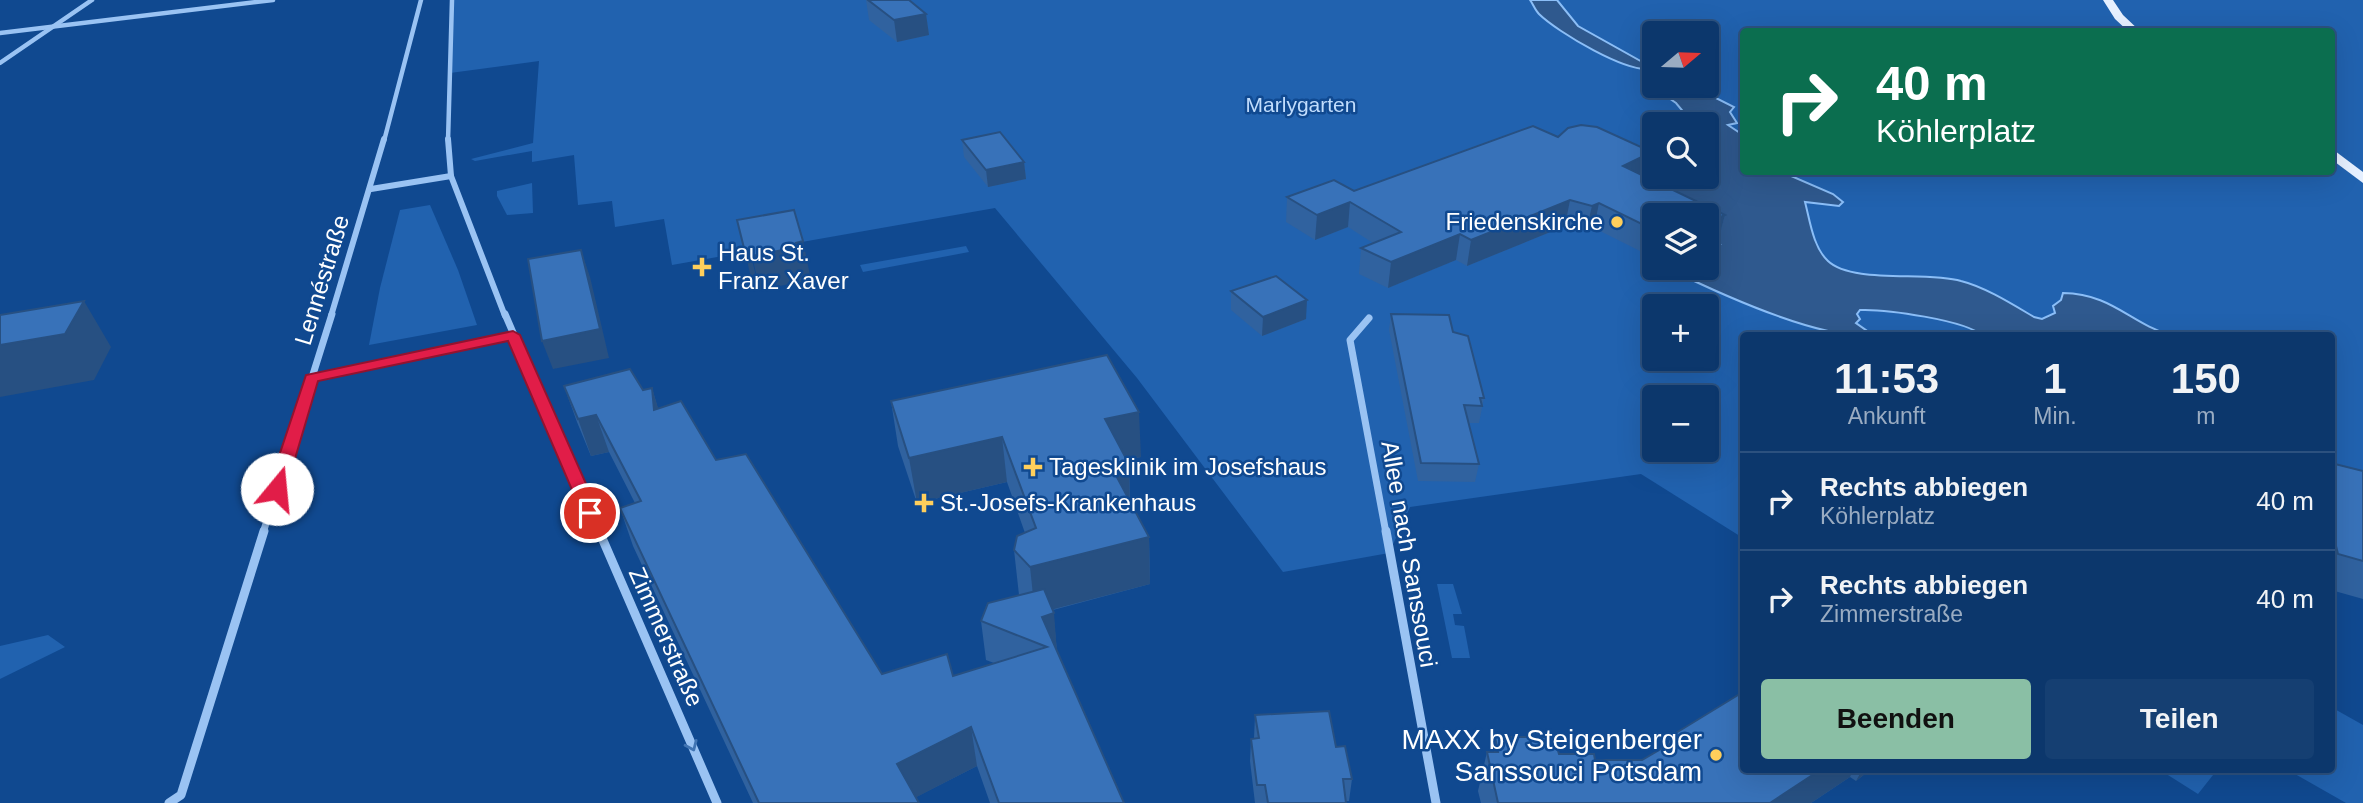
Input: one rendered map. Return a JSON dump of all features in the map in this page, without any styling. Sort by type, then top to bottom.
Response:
[{"type":"main road","points":[[2108,0],[2119,17],[2131,28]]},
{"type":"main road","points":[[2335,155],[2363,179]]},
{"type":"street","points":[[0,63],[92,0]]},
{"type":"street","points":[[0,33],[273,0]]},
{"type":"street","name":"Lennéstraße","points":[[169,803],[181,795],[312,378],[371,189],[421,0]]},
{"type":"street","points":[[371,189],[451,176],[447,142],[452,0]]},
{"type":"street","name":"Zimmerstraße","points":[[451,176],[513,335],[717,803]]},
{"type":"street","name":"Allee nach Sanssouci","points":[[1369,318],[1350,340],[1436,803]]},
{"type":"street","points":[[312,378],[513,335]]},
{"type":"green space","name":"Marlygarten","points":[[452,0],[2363,0],[2363,498],[2335,490],[2335,332],[1740,332],[1740,536],[1641,474],[1410,507],[1389,553],[1283,572],[1137,378],[995,208],[672,265],[664,219],[615,227],[612,201],[578,205],[574,155],[532,162],[532,151],[475,161],[471,159],[533,143],[539,61],[450,73]]},
{"type":"green space","points":[[532,183],[533,213],[507,215],[497,191]]},
{"type":"green space","points":[[430,205],[458,270],[477,325],[369,345],[400,210]]},
{"type":"green space","points":[[966,246],[969,252],[863,272],[860,265]]},
{"type":"green space","points":[[1437,584],[1453,584],[1462,614],[1453,614],[1455,625],[1464,626],[1470,658],[1452,658]]},
{"type":"green space","points":[[48,635],[65,647],[0,679],[0,646]]},
{"type":"green space","points":[[2335,709],[2363,725],[2363,803],[2346,803],[2293,773],[2335,773]]},
{"type":"green space","points":[[2165,773],[2215,773],[2198,794]]},
{"type":"shaded area","points":[[1530,0],[1557,0],[1578,26],[1642,62],[1642,69],[1611,59],[1576,41],[1538,12]]},
{"type":"shaded area","points":[[1669,98],[1716,98],[1734,107],[1730,112],[1737,123],[1728,125],[1740,133],[1740,175],[1789,175],[1833,194],[1843,202],[1839,206],[1805,202],[1819,249],[1828,261],[1839,268],[1872,275],[1961,281],[2042,319],[2055,313],[2053,306],[2061,300],[2063,293],[2080,295],[2095,298],[2163,332],[1977,332],[1943,320],[1887,311],[1860,310],[1857,314],[1860,319],[1856,323],[1869,332],[1835,332],[1765,311],[1693,280],[1719,280],[1719,203],[1660,203],[1651,189],[1719,189],[1719,112],[1684,112]]},
{"type":"building","points":[[868,0],[909,0],[926,14],[894,20]]},
{"type":"building","points":[[1581,125],[1597,127],[1642,147],[1642,157],[1623,166],[1642,175],[1642,189],[1671,189],[1700,203],[1642,203],[1642,224],[1599,203],[1592,206],[1570,200],[1471,240],[1460,234],[1391,262],[1361,248],[1401,232],[1350,202],[1317,215],[1287,197],[1334,180],[1354,191],[1533,126],[1558,137],[1568,128]]},
{"type":"building","points":[[1000,132],[1024,162],[986,170],[962,140]]},
{"type":"building","points":[[794,210],[803,241],[796,243],[798,247],[752,256],[750,251],[745,252],[737,220]]},
{"type":"building","points":[[581,250],[600,329],[542,341],[528,259]]},
{"type":"building","points":[[1276,276],[1307,300],[1263,317],[1231,291]]},
{"type":"building","points":[[84,301],[65,334],[0,345],[0,315]]},
{"type":"building","points":[[1391,314],[1449,315],[1453,332],[1468,336],[1484,398],[1480,398],[1482,406],[1464,405],[1479,464],[1421,463]]},
{"type":"building","points":[[1107,355],[1139,412],[1105,419],[1129,464],[1112,468],[1149,537],[1030,567],[1014,550],[1017,536],[1036,528],[1002,437],[909,458],[891,401]]},
{"type":"building","points":[[630,369],[643,390],[652,388],[654,410],[681,401],[716,460],[746,454],[882,674],[947,654],[953,676],[1047,647],[981,621],[988,603],[1044,589],[1054,613],[1042,617],[1124,803],[999,803],[971,727],[897,764],[919,803],[759,803],[620,508],[641,501],[596,415],[578,419],[564,386]]},
{"type":"building","points":[[2335,464],[2363,471],[2363,561],[2338,554],[2335,542]]},
{"type":"building","points":[[1740,694],[1740,773],[1815,773],[1770,803],[1498,803],[1487,752],[1498,752],[1495,737],[1554,737],[1559,754],[1594,754],[1595,760],[1642,760],[1676,740],[1671,736]]},
{"type":"building","points":[[1329,711],[1336,747],[1345,746],[1352,779],[1343,779],[1346,803],[1268,803],[1265,785],[1257,785],[1251,739],[1259,738],[1255,715]]},
{"type":"place","name":"Friedenskirche","points":[[1617,222]]},
{"type":"place","name":"Haus St. Franz Xaver","points":[[702,267]]},
{"type":"place","name":"Tagesklinik im Josefshaus","points":[[1033,467]]},
{"type":"place","name":"St.-Josefs-Krankenhaus","points":[[924,503]]},
{"type":"place","name":"MAXX by Steigenberger Sanssouci Potsdam","points":[[1716,755]]},
{"type":"route","points":[[277,489],[312,378],[513,335],[590,513]]}]
